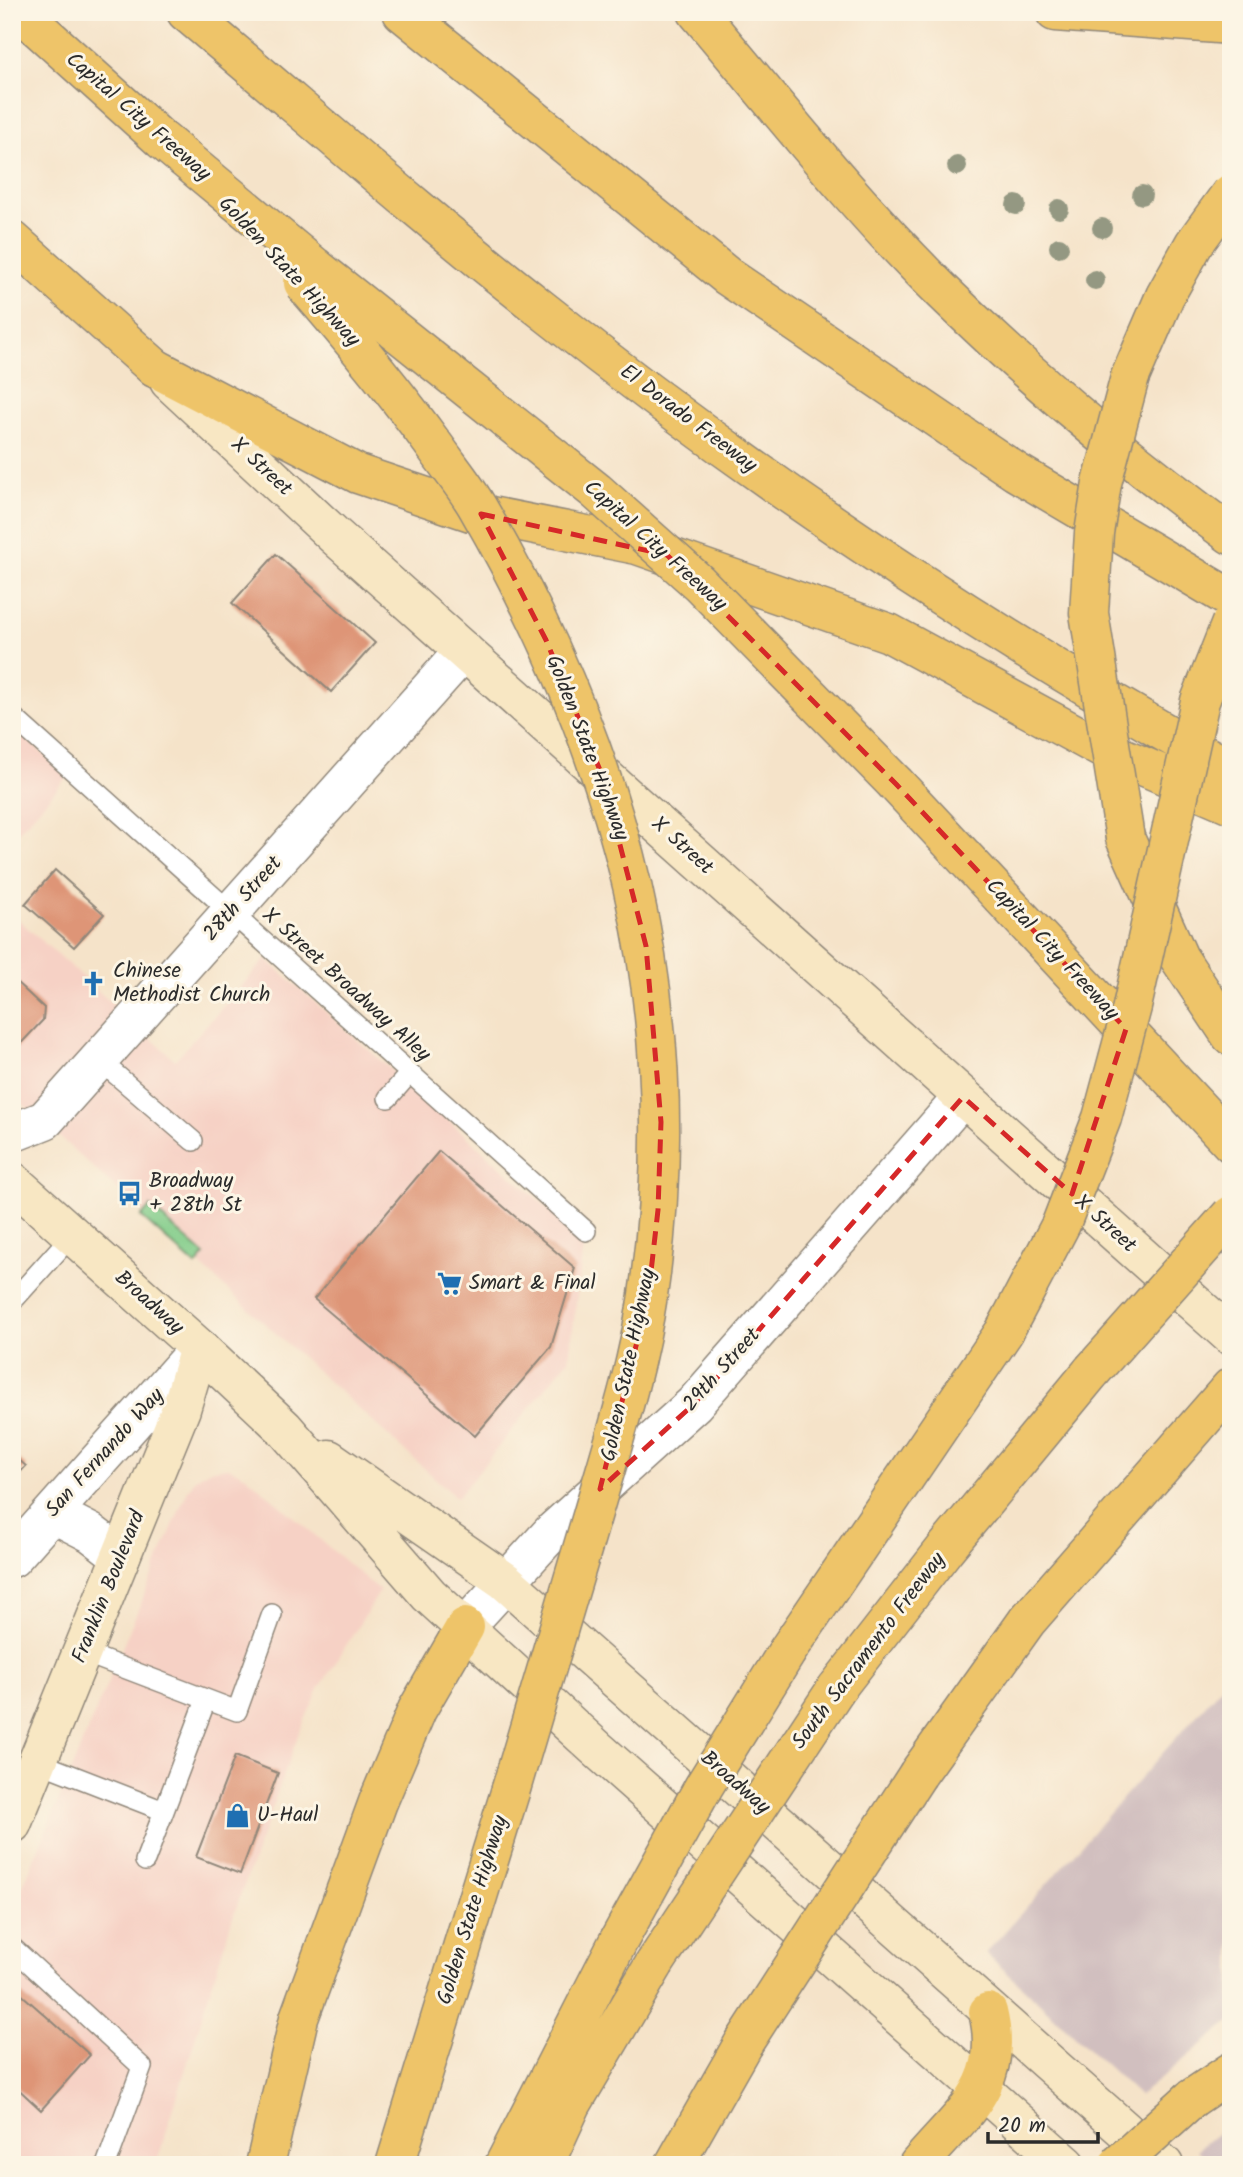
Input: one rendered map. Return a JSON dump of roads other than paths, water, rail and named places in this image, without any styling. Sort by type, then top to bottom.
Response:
[{"type":"main road","name":"Capital City Freeway","points":[[20,12],[309,275],[596,491],[708,592],[897,784],[1231,1143]]},
{"type":"main road","name":"El Dorado Freeway","points":[[186,12],[540,309],[810,510],[1093,693],[1231,770]]},
{"type":"main road","points":[[402,12],[727,276],[1016,472],[1231,599]]},
{"type":"main road","points":[[697,12],[874,219],[942,291],[1060,399],[1231,535]]},
{"type":"main road","points":[[1055,12],[1231,25]]},
{"type":"main road","points":[[1231,193],[1194,244],[1165,296],[1130,377],[1102,483],[1094,533],[1089,613],[1125,838],[1179,958],[1231,1036]]},
{"type":"main road","name":"X Street","points":[[12,240],[464,651],[1231,1336]]},
{"type":"main road","name":"Golden State Highway","points":[[309,275],[476,506],[547,640],[602,775],[629,860],[646,946],[657,1034],[661,1122],[657,1210],[648,1298],[606,1469],[395,2165]]},
{"type":"main road","points":[[155,368],[358,474],[471,512],[637,545],[889,634],[1101,748],[1231,804]]},
{"type":"main road","points":[[504,2165],[619,1940],[704,1786],[788,1650],[1004,1332],[1061,1224],[1102,1118],[1132,1007],[1200,701],[1231,623]]},
{"type":"main road","name":"Broadway","points":[[12,1181],[284,1428],[429,1595],[597,1749],[1067,2165]]},
{"type":"main road","name":"South Sacramento Freeway","points":[[544,2165],[572,2104],[655,1963],[836,1689],[945,1549],[1092,1371],[1231,1215]]},
{"type":"main road","name":"Franklin Boulevard","points":[[12,1824],[181,1409],[199,1348]]},
{"type":"main road","points":[[674,2165],[743,2044],[918,1774],[1027,1621],[1231,1387]]},
{"type":"main road","name":"Broadway","points":[[284,1428],[505,1581],[774,1816],[988,2012],[1164,2165]]},
{"type":"main road","points":[[265,2165],[299,2018],[374,1815],[417,1710],[465,1627]]},
{"type":"main road","points":[[918,2165],[982,2089],[992,2063],[994,2038],[988,2012]]},
{"type":"main road","points":[[1118,2165],[1191,2099],[1231,2073]]},
{"type":"street","name":"28th Street","points":[[12,1133],[46,1120],[464,651]]},
{"type":"street","name":"29th Street","points":[[465,1627],[552,1532],[694,1404],[963,1097]]},
{"type":"street","name":"San Fernando Way","points":[[12,1558],[199,1348]]},
{"type":"street","points":[[52,1513],[91,1533],[121,1556]]},
{"type":"lane","name":"X Street Broadway Alley","points":[[12,716],[230,912],[319,1001],[410,1073],[586,1231]]},
{"type":"lane","points":[[99,1060],[193,1141]]},
{"type":"lane","points":[[388,1098],[410,1073]]},
{"type":"lane","points":[[12,1302],[72,1235]]},
{"type":"lane","points":[[82,1653],[237,1711],[272,1614]]},
{"type":"lane","points":[[145,1861],[206,1700]]},
{"type":"lane","points":[[38,1762],[164,1811]]},
{"type":"lane","points":[[12,1947],[142,2067],[106,2165]]},
{"type":"place","name":"Chinese Methodist Church","points":[[93,983]]},
{"type":"place","name":"Broadway + 28th St","points":[[129,1193]]},
{"type":"place","name":"Smart & Final","points":[[449,1283]]},
{"type":"place","name":"U-Haul","points":[[237,1815]]}]
